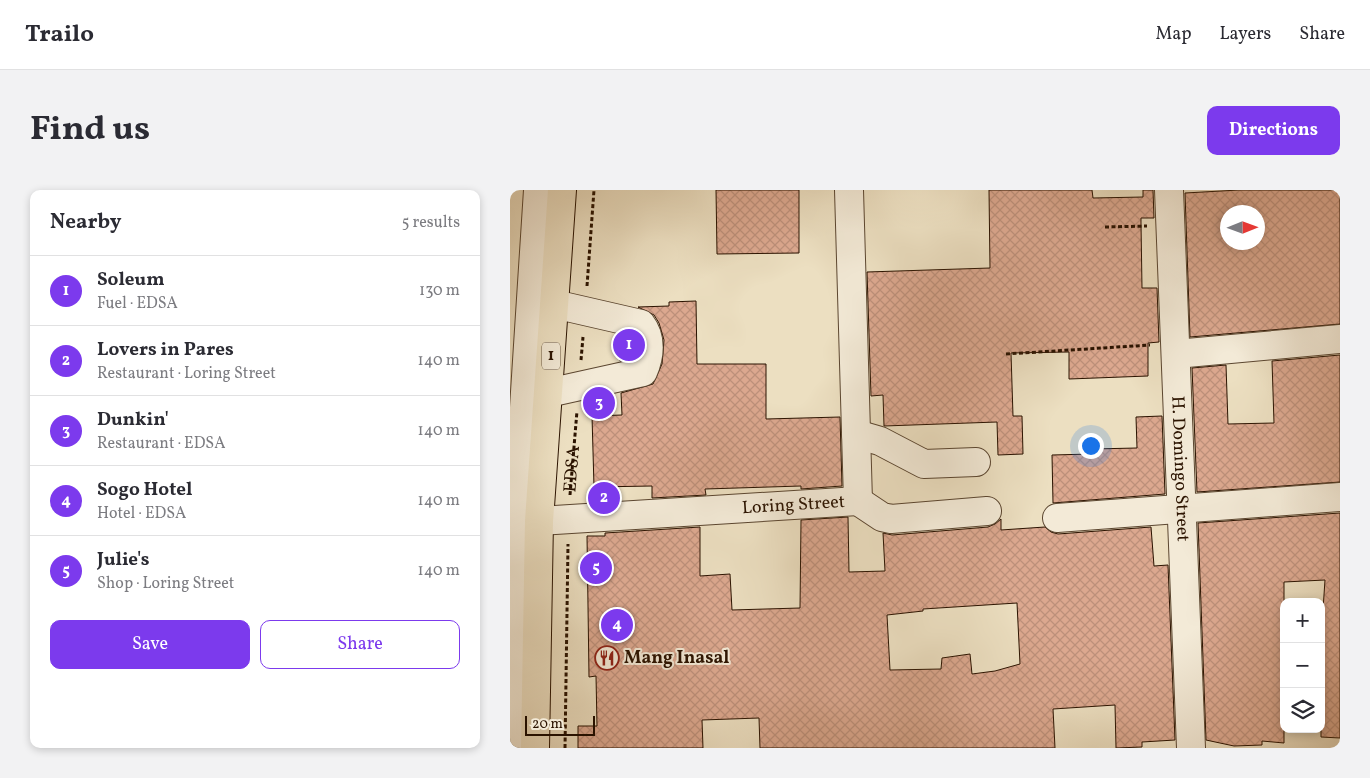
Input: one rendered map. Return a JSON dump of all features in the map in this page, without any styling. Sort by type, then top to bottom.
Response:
[{"type":"highway","name":"EDSA","points":[[535,748],[539,521],[562,190]]},
{"type":"street","points":[[512,748],[514,563],[538,190]]},
{"type":"street","name":"Loring Street","points":[[539,521],[858,501],[849,190]]},
{"type":"street","name":"H. Domingo Street","points":[[1169,190],[1176,348],[1180,509],[1191,748]]},
{"type":"street","points":[[548,393],[643,372],[648,356],[648,338],[641,324],[554,304]]},
{"type":"street","points":[[1176,348],[1340,339]]},
{"type":"street","points":[[856,434],[880,441],[924,464],[976,462]]},
{"type":"street","points":[[1057,518],[1340,497]]},
{"type":"street","points":[[858,501],[882,517],[891,519],[987,511]]},
{"type":"path","name":"EDSA","points":[[566,748],[568,520],[594,190]]},
{"type":"path","points":[[1105,227],[1171,226]]},
{"type":"path","points":[[1006,354],[1176,348]]},
{"type":"path","points":[[566,748],[567,736],[572,735]]},
{"type":"building","points":[[716,190],[799,190],[799,253],[717,254]]},
{"type":"building","points":[[989,190],[1092,190],[1093,198],[1143,197],[1143,190],[1153,190],[1154,218],[1141,218],[1142,288],[1157,288],[1159,342],[1148,343],[1148,376],[1069,379],[1069,352],[1011,353],[1013,416],[1022,416],[1023,454],[998,455],[997,422],[884,426],[883,395],[871,396],[867,272],[990,268]]},
{"type":"building","points":[[1239,190],[1340,190],[1340,324],[1190,337],[1185,193]]},
{"type":"building","points":[[696,301],[697,364],[766,364],[766,419],[840,417],[842,486],[801,489],[801,486],[705,489],[706,495],[652,498],[652,486],[594,487],[592,416],[622,415],[621,393],[653,384],[662,364],[664,340],[659,323],[654,315],[638,307],[669,306],[669,302]]},
{"type":"building","points":[[619,335],[631,338],[633,347],[631,359],[620,361]]},
{"type":"building","points":[[1340,355],[1340,482],[1197,492],[1192,368],[1226,365],[1228,424],[1274,423],[1272,361]]},
{"type":"building","points":[[1162,416],[1165,494],[1053,503],[1052,455],[1092,454],[1092,449],[1137,448],[1136,417]]},
{"type":"building","points":[[1340,513],[1340,738],[1321,737],[1321,733],[1325,733],[1325,580],[1284,582],[1284,598],[1280,598],[1280,733],[1284,733],[1284,743],[1262,741],[1262,745],[1234,746],[1206,740],[1198,523]]},
{"type":"building","points":[[848,517],[849,572],[885,571],[883,533],[892,535],[988,527],[1001,519],[1001,530],[1045,527],[1051,532],[1058,534],[1151,527],[1154,566],[1168,565],[1175,740],[1142,742],[1142,747],[1116,748],[1115,705],[1053,709],[1055,748],[760,748],[759,718],[702,720],[703,748],[578,748],[578,726],[597,726],[596,676],[589,677],[587,536],[605,536],[605,533],[700,527],[700,576],[730,574],[732,610],[800,608],[801,520]],"holes":[[[1017,603],[1020,664],[995,671],[972,674],[970,654],[942,658],[941,669],[890,670],[887,615],[923,611],[923,609]]]},
{"type":"place","name":"Soleum","points":[[629,345]]},
{"type":"place","name":"Dunkin'","points":[[599,403]]},
{"type":"place","name":"Lovers in Pares","points":[[604,498]]},
{"type":"place","name":"Julie's","points":[[596,568]]},
{"type":"place","name":"Sogo Hotel","points":[[617,625]]},
{"type":"place","name":"Mang Inasal","points":[[607,658]]}]
